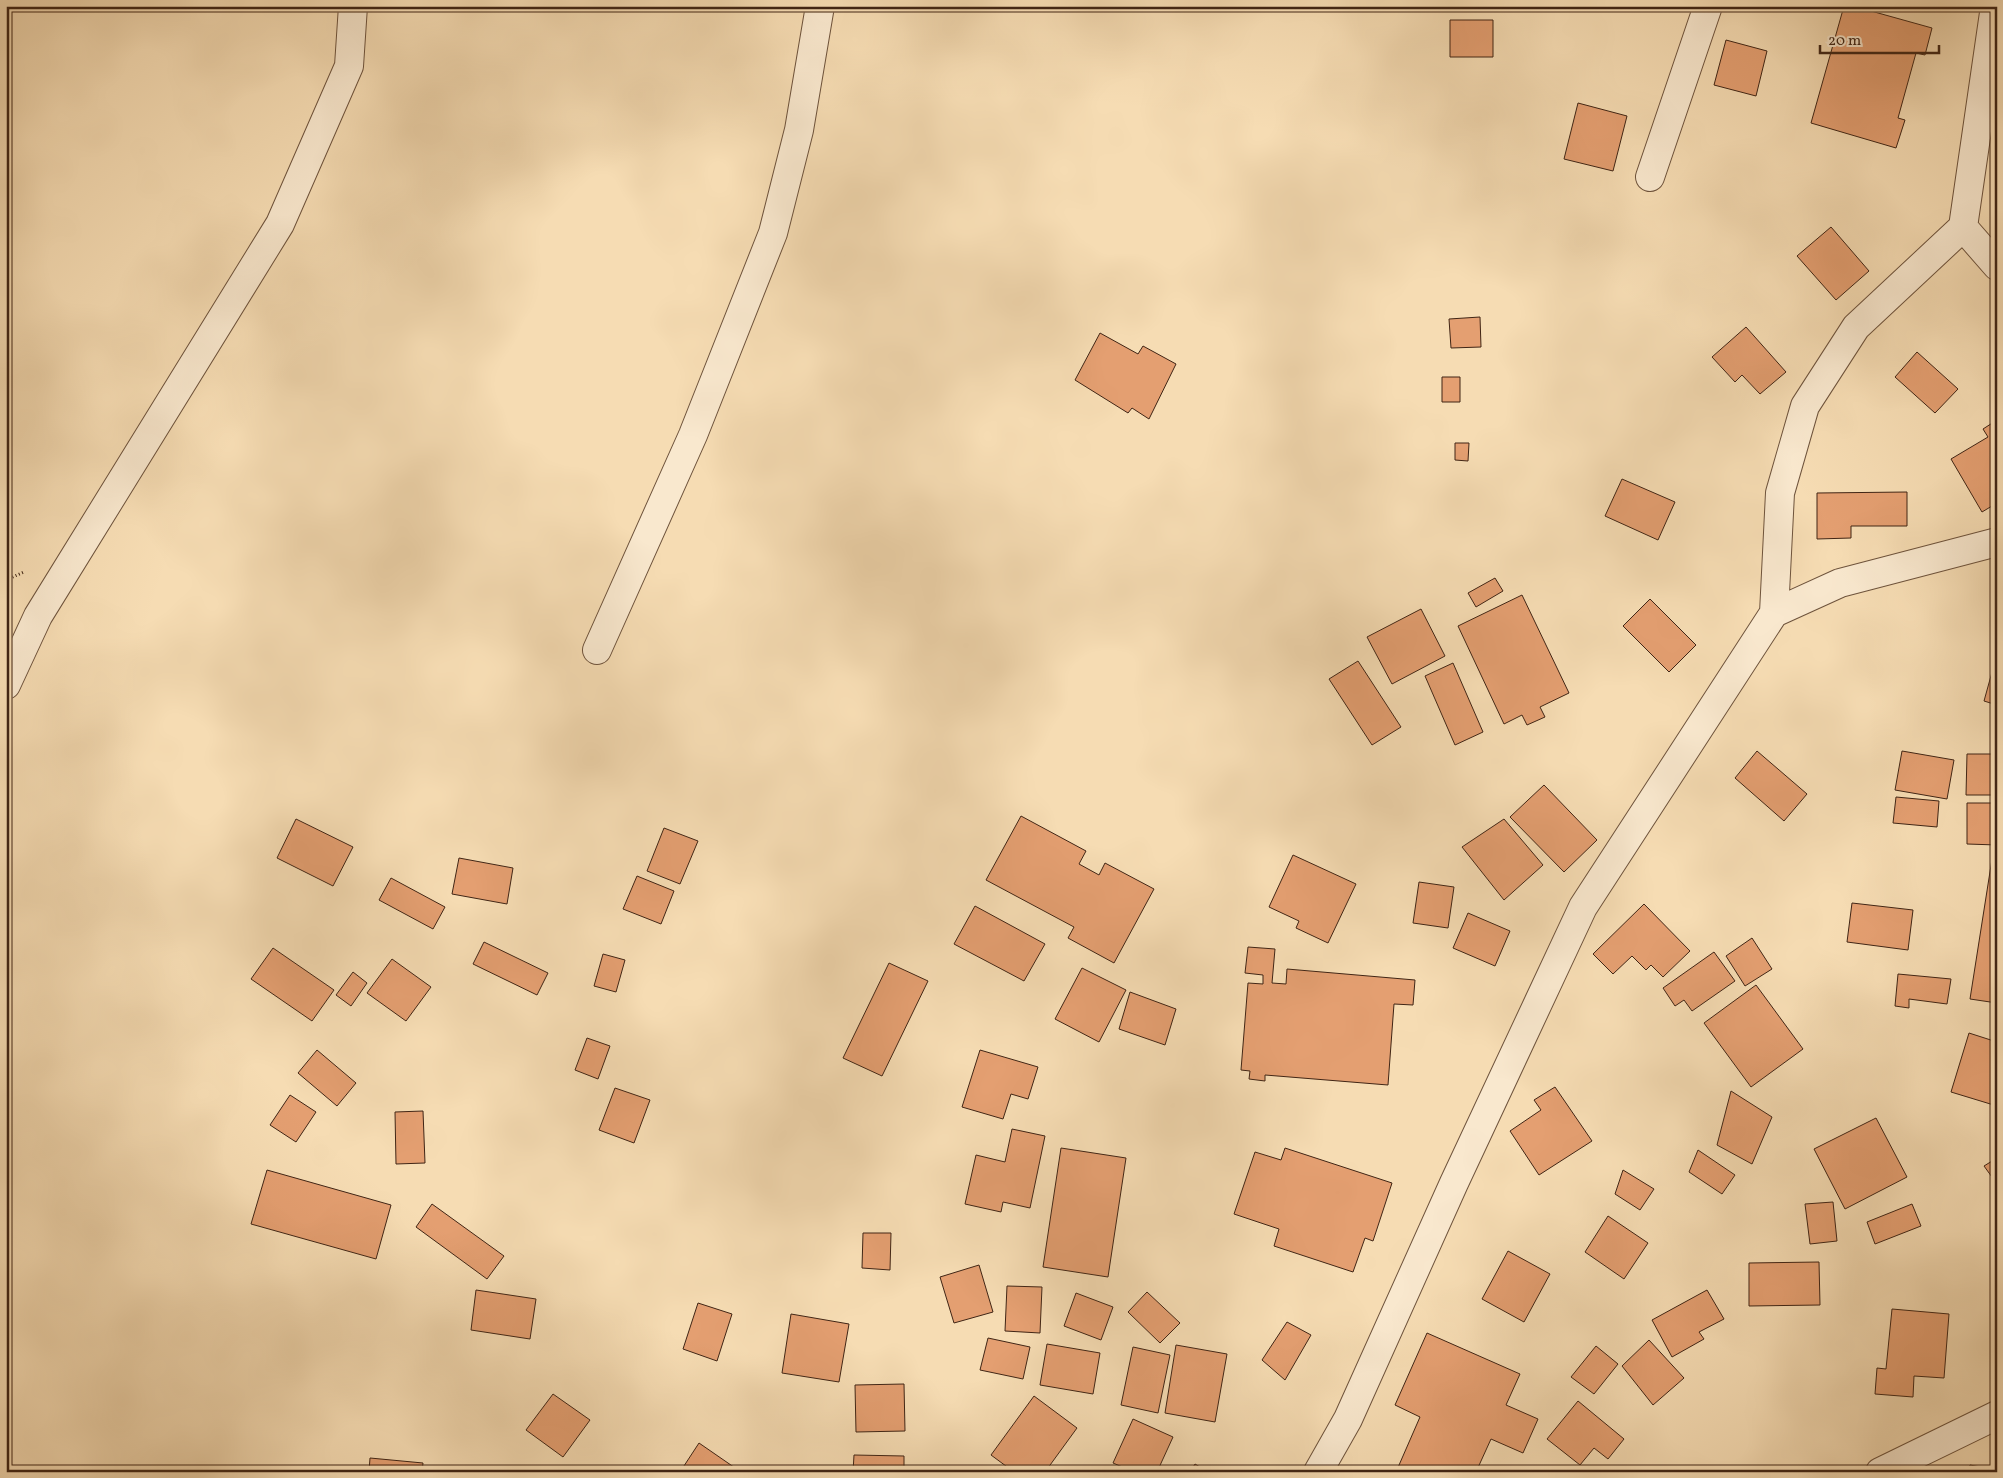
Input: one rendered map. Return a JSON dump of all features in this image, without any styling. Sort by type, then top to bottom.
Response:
[{"type":"street","points":[[6,686],[38,616],[280,224],[349,66],[353,6]]},
{"type":"street","points":[[597,650],[693,435],[773,233],[799,130],[820,6]]},
{"type":"street","points":[[1650,176],[1708,6]]},
{"type":"street","points":[[1318,1472],[1348,1419],[1454,1183],[1584,908],[1774,613],[1780,493],[1805,406],[1856,327],[1963,227],[1995,6]]},
{"type":"street","points":[[1963,227],[1997,266]]},
{"type":"street","points":[[1774,613],[1840,583],[1997,542]]},
{"type":"street","points":[[1880,1472],[1997,1415]]},
{"type":"building","points":[[1844,6],[1853,6],[1932,28],[1925,55],[1916,53],[1898,118],[1905,120],[1896,148],[1811,123]]},
{"type":"building","points":[[1450,20],[1493,20],[1493,57],[1450,57]]},
{"type":"building","points":[[1726,40],[1767,51],[1756,96],[1714,85]]},
{"type":"building","points":[[1578,103],[1627,116],[1613,171],[1564,159]]},
{"type":"building","points":[[1831,227],[1869,271],[1836,300],[1797,256]]},
{"type":"building","points":[[1480,317],[1481,347],[1451,348],[1449,319]]},
{"type":"building","points":[[1746,327],[1786,372],[1760,394],[1742,375],[1735,382],[1712,357]]},
{"type":"building","points":[[1100,333],[1138,354],[1143,346],[1176,364],[1149,419],[1132,408],[1128,413],[1075,380]]},
{"type":"building","points":[[1917,352],[1958,389],[1935,413],[1895,377]]},
{"type":"building","points":[[1442,377],[1460,377],[1460,402],[1442,402]]},
{"type":"building","points":[[1997,420],[1997,503],[1982,512],[1951,459],[1988,437],[1983,429]]},
{"type":"building","points":[[1455,443],[1469,443],[1468,461],[1455,460]]},
{"type":"building","points":[[1622,479],[1675,502],[1658,540],[1605,516]]},
{"type":"building","points":[[1907,492],[1907,526],[1851,526],[1851,538],[1817,539],[1817,493]]},
{"type":"building","points":[[1495,578],[1503,591],[1476,607],[1468,593]]},
{"type":"building","points":[[1522,595],[1569,693],[1540,707],[1545,717],[1527,725],[1522,715],[1504,724],[1458,626]]},
{"type":"building","points":[[1650,599],[1696,645],[1669,672],[1623,626]]},
{"type":"building","points":[[1421,609],[1445,656],[1392,684],[1367,637]]},
{"type":"building","points":[[1997,654],[1997,705],[1984,701]]},
{"type":"building","points":[[1358,661],[1401,727],[1372,745],[1329,679]]},
{"type":"building","points":[[1453,663],[1483,732],[1455,745],[1425,676]]},
{"type":"building","points":[[1757,751],[1807,794],[1784,821],[1735,778]]},
{"type":"building","points":[[1902,751],[1954,760],[1947,799],[1895,790]]},
{"type":"building","points":[[1967,754],[1997,754],[1997,795],[1966,795]]},
{"type":"building","points":[[1544,785],[1597,840],[1564,872],[1510,817]]},
{"type":"building","points":[[1896,797],[1939,801],[1937,827],[1893,823]]},
{"type":"building","points":[[1967,803],[1997,803],[1997,845],[1967,844]]},
{"type":"building","points":[[1021,816],[1086,851],[1079,864],[1099,875],[1105,863],[1154,889],[1114,963],[1068,938],[1074,927],[986,880]]},
{"type":"building","points":[[296,819],[353,847],[333,886],[277,858]]},
{"type":"building","points":[[1504,819],[1543,865],[1504,900],[1462,847]]},
{"type":"building","points":[[664,828],[698,841],[680,884],[647,871]]},
{"type":"building","points":[[1293,855],[1356,884],[1328,943],[1296,928],[1299,921],[1269,907]]},
{"type":"building","points":[[459,858],[513,868],[507,904],[452,894]]},
{"type":"building","points":[[1992,859],[1997,859],[1997,1003],[1970,999]]},
{"type":"building","points":[[637,876],[674,891],[661,924],[623,909]]},
{"type":"building","points":[[391,878],[445,907],[433,929],[379,900]]},
{"type":"building","points":[[1419,882],[1454,887],[1448,928],[1413,923]]},
{"type":"building","points":[[1852,903],[1913,910],[1908,950],[1847,942]]},
{"type":"building","points":[[1644,904],[1690,951],[1663,977],[1651,965],[1646,970],[1632,956],[1613,974],[1593,954]]},
{"type":"building","points":[[975,906],[1045,944],[1024,981],[954,944]]},
{"type":"building","points":[[1468,913],[1510,931],[1495,966],[1453,948]]},
{"type":"building","points":[[1752,938],[1772,969],[1745,986],[1726,956]]},
{"type":"building","points":[[484,942],[548,973],[537,995],[473,964]]},
{"type":"building","points":[[1248,947],[1275,949],[1272,983],[1286,984],[1287,969],[1415,980],[1413,1005],[1394,1004],[1388,1085],[1265,1075],[1265,1081],[1249,1079],[1250,1071],[1241,1070],[1248,983],[1263,984],[1263,975],[1245,973]]},
{"type":"building","points":[[273,948],[334,990],[312,1021],[251,979]]},
{"type":"building","points":[[1714,952],[1735,981],[1692,1011],[1684,1000],[1675,1006],[1663,988]]},
{"type":"building","points":[[603,954],[625,960],[616,992],[594,986]]},
{"type":"building","points":[[392,959],[431,987],[406,1021],[367,993]]},
{"type":"building","points":[[889,963],[928,981],[882,1076],[843,1058]]},
{"type":"building","points":[[1082,968],[1126,990],[1099,1042],[1055,1019]]},
{"type":"building","points":[[353,972],[367,983],[351,1006],[336,995]]},
{"type":"building","points":[[1898,974],[1951,979],[1947,1004],[1909,999],[1909,1008],[1895,1006]]},
{"type":"building","points":[[1756,985],[1803,1049],[1751,1087],[1704,1023]]},
{"type":"building","points":[[1130,992],[1176,1009],[1165,1045],[1119,1029]]},
{"type":"building","points":[[1969,1033],[1997,1042],[1997,1106],[1951,1092]]},
{"type":"building","points":[[587,1038],[610,1046],[598,1079],[575,1070]]},
{"type":"building","points":[[317,1050],[356,1083],[337,1106],[298,1073]]},
{"type":"building","points":[[980,1050],[1038,1067],[1028,1099],[1011,1094],[1003,1119],[962,1107]]},
{"type":"building","points":[[1555,1087],[1592,1141],[1539,1175],[1510,1131],[1541,1110],[1534,1100]]},
{"type":"building","points":[[615,1088],[650,1100],[634,1143],[599,1130]]},
{"type":"building","points":[[1731,1091],[1772,1117],[1752,1164],[1717,1145]]},
{"type":"building","points":[[290,1095],[316,1112],[296,1142],[270,1125]]},
{"type":"building","points":[[423,1111],[425,1163],[396,1164],[395,1112]]},
{"type":"building","points":[[1876,1118],[1907,1177],[1845,1209],[1814,1149]]},
{"type":"building","points":[[1012,1129],[1045,1136],[1030,1208],[1003,1202],[1001,1212],[965,1204],[976,1155],[1005,1162]]},
{"type":"building","points":[[1061,1148],[1126,1158],[1108,1277],[1043,1267]]},
{"type":"building","points":[[1285,1148],[1392,1183],[1373,1241],[1365,1238],[1353,1272],[1274,1246],[1279,1229],[1234,1214],[1255,1152],[1281,1160]]},
{"type":"building","points":[[1698,1150],[1735,1175],[1722,1194],[1689,1172]]},
{"type":"building","points":[[1997,1158],[1997,1184],[1984,1166]]},
{"type":"building","points":[[267,1170],[391,1205],[376,1259],[251,1224]]},
{"type":"building","points":[[1623,1170],[1654,1189],[1640,1210],[1615,1194]]},
{"type":"building","points":[[1833,1202],[1837,1241],[1810,1244],[1805,1204]]},
{"type":"building","points":[[432,1204],[504,1256],[487,1279],[416,1227]]},
{"type":"building","points":[[1912,1204],[1921,1226],[1875,1244],[1867,1222]]},
{"type":"building","points":[[1608,1216],[1648,1243],[1624,1279],[1585,1252]]},
{"type":"building","points":[[863,1233],[891,1233],[890,1270],[862,1268]]},
{"type":"building","points":[[1508,1251],[1550,1274],[1524,1322],[1482,1299]]},
{"type":"building","points":[[1819,1262],[1820,1305],[1749,1306],[1749,1263]]},
{"type":"building","points":[[979,1265],[993,1312],[954,1323],[940,1277]]},
{"type":"building","points":[[1007,1286],[1042,1287],[1040,1333],[1005,1331]]},
{"type":"building","points":[[476,1290],[536,1299],[530,1339],[471,1330]]},
{"type":"building","points":[[1707,1290],[1724,1319],[1699,1332],[1704,1339],[1672,1357],[1652,1320]]},
{"type":"building","points":[[1147,1292],[1180,1323],[1160,1343],[1128,1312]]},
{"type":"building","points":[[1076,1293],[1113,1307],[1101,1340],[1064,1326]]},
{"type":"building","points":[[698,1303],[732,1314],[717,1361],[683,1349]]},
{"type":"building","points":[[1892,1309],[1949,1314],[1944,1378],[1914,1376],[1913,1397],[1875,1394],[1877,1368],[1886,1369]]},
{"type":"building","points":[[791,1314],[849,1324],[839,1382],[782,1373]]},
{"type":"building","points":[[1287,1322],[1311,1335],[1285,1380],[1262,1360]]},
{"type":"building","points":[[1427,1333],[1520,1374],[1506,1405],[1538,1419],[1523,1453],[1491,1439],[1476,1472],[1396,1472],[1420,1417],[1395,1405]]},
{"type":"building","points":[[988,1338],[1030,1347],[1023,1379],[980,1370]]},
{"type":"building","points":[[1649,1340],[1684,1378],[1653,1405],[1622,1366]]},
{"type":"building","points":[[1047,1344],[1100,1353],[1093,1394],[1040,1385]]},
{"type":"building","points":[[1176,1345],[1227,1354],[1215,1422],[1165,1413]]},
{"type":"building","points":[[1596,1346],[1618,1364],[1594,1394],[1571,1377]]},
{"type":"building","points":[[1133,1347],[1170,1355],[1158,1413],[1121,1405]]},
{"type":"building","points":[[904,1384],[905,1431],[856,1432],[855,1385]]},
{"type":"building","points":[[553,1394],[590,1420],[563,1457],[526,1430]]},
{"type":"building","points":[[1034,1396],[1077,1428],[1045,1472],[1014,1472],[991,1455]]},
{"type":"building","points":[[1578,1401],[1624,1439],[1608,1459],[1594,1448],[1580,1465],[1547,1439]]},
{"type":"building","points":[[1133,1419],[1173,1437],[1157,1472],[1134,1472],[1113,1463]]},
{"type":"building","points":[[699,1443],[741,1472],[680,1472]]},
{"type":"building","points":[[854,1455],[904,1456],[904,1472],[853,1472]]},
{"type":"building","points":[[370,1458],[423,1463],[422,1472],[369,1472]]},
{"type":"building","points":[[1195,1464],[1208,1472],[1190,1472]]},
{"type":"building","points":[[1970,1465],[1997,1470],[1997,1472],[1968,1472]]}]
